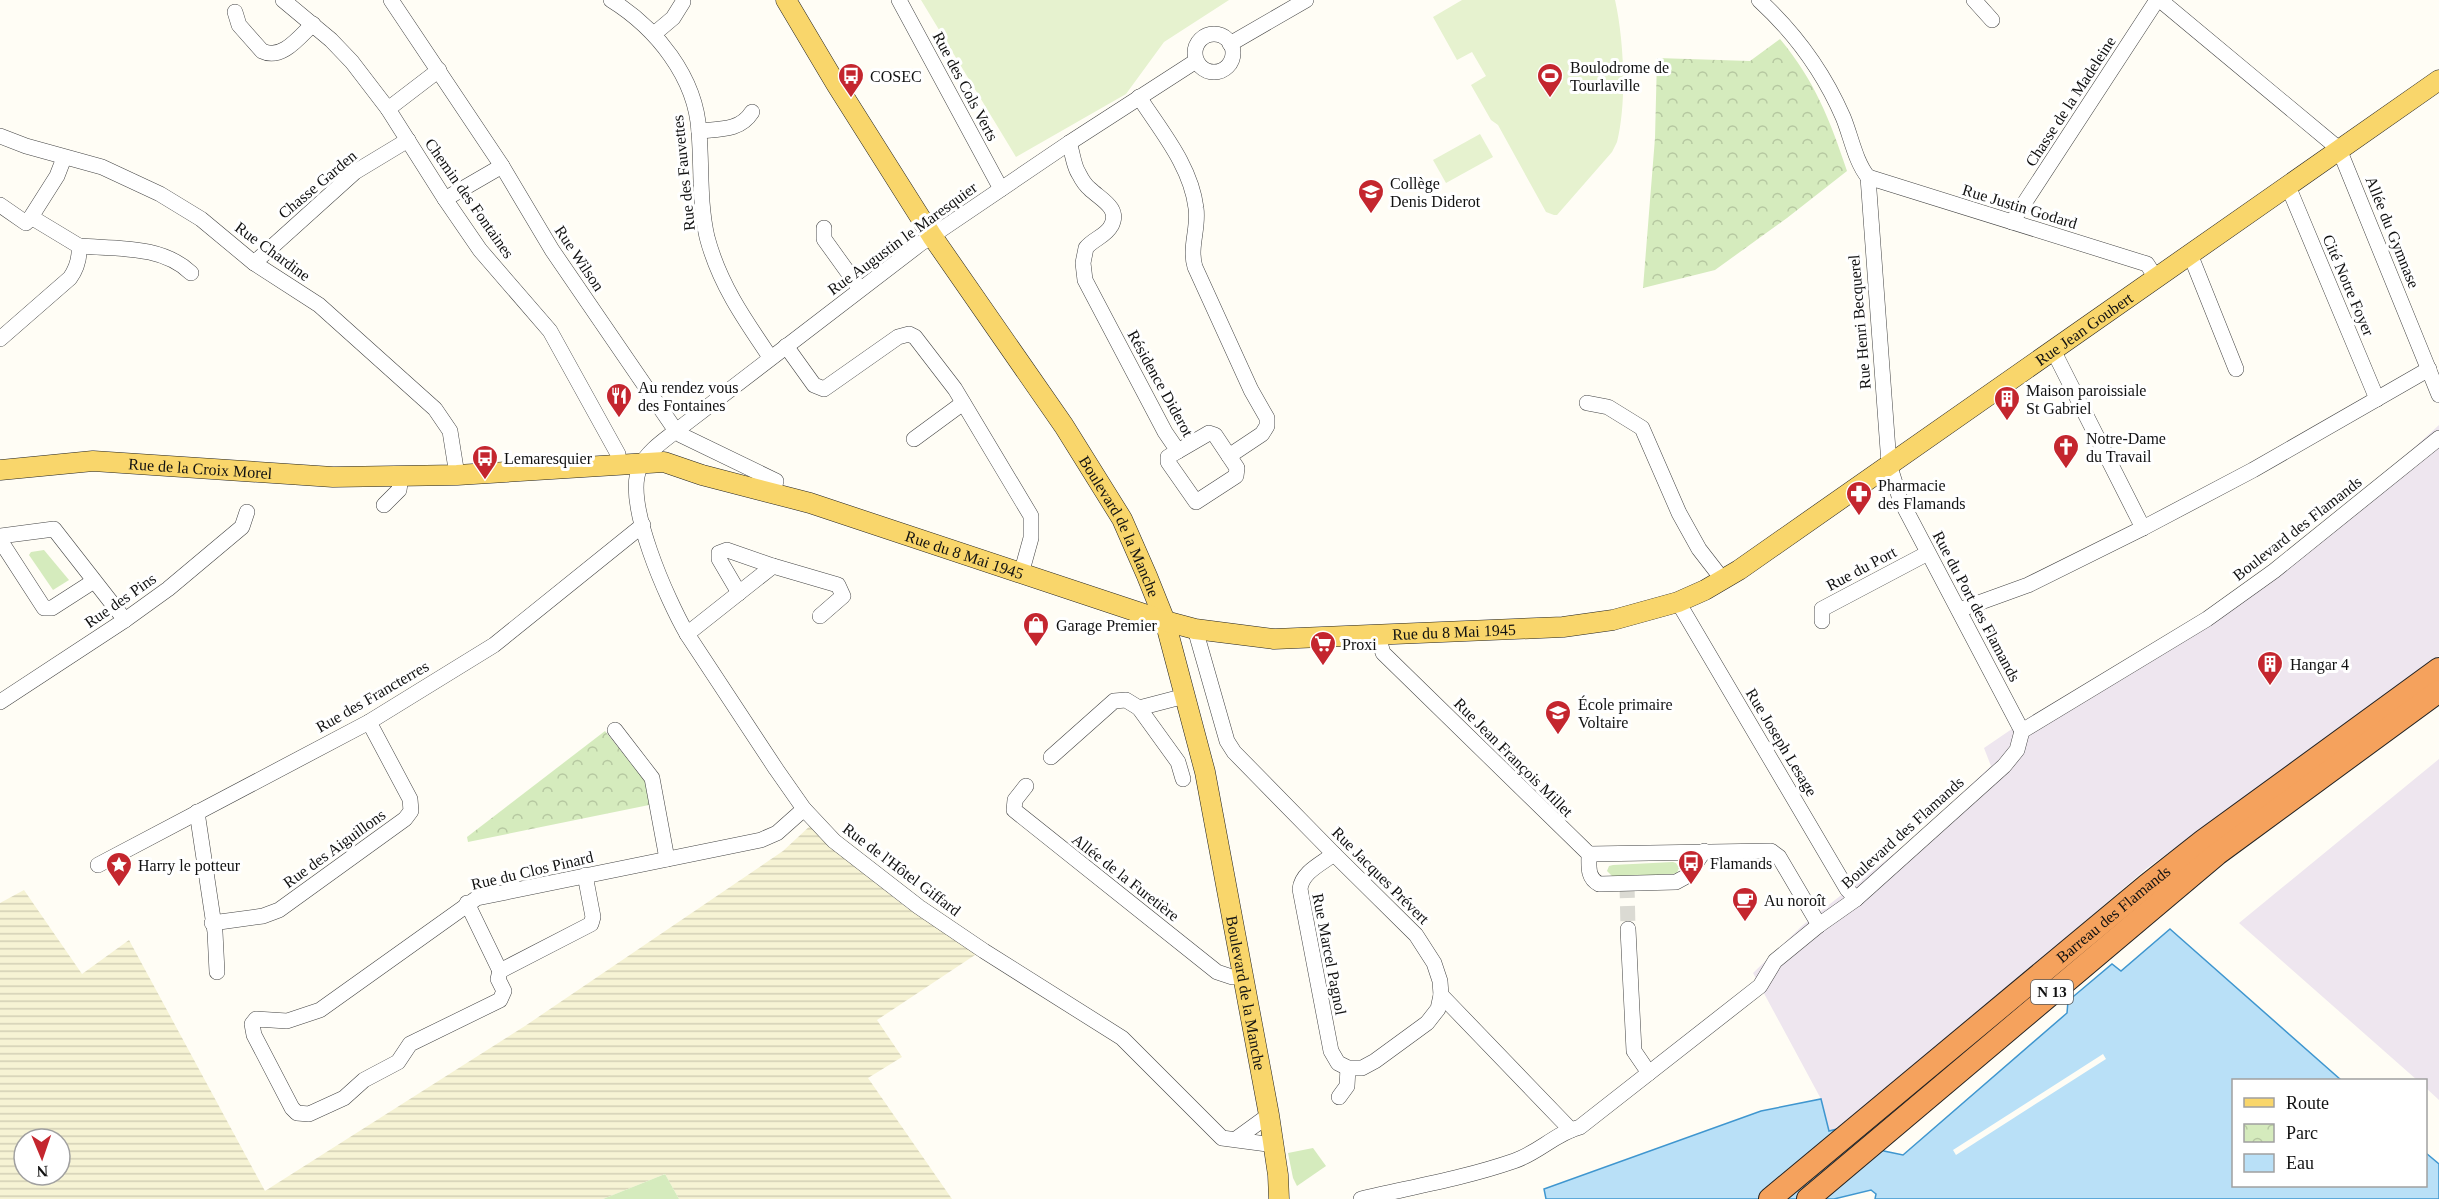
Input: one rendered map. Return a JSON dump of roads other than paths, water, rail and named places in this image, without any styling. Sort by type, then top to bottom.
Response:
[{"type":"highway","name":"Barreau des Flamands","points":[[1770,1199],[2195,848],[2439,669]]},
{"type":"highway","name":"Barreau des Flamands","points":[[1808,1199],[2217,854],[2439,691]]},
{"type":"main road","name":"Boulevard de la Manche","points":[[786,0],[932,236],[1064,426],[1122,519],[1165,621],[1205,772],[1269,1115],[1279,1199]]},
{"type":"main road","name":"Rue Jean Goubert","points":[[1889,464],[2439,80]]},
{"type":"main road","name":"Rue de la Croix Morel","points":[[0,470],[93,461],[263,474],[400,477],[643,462]]},
{"type":"main road","name":"Rue du 8 Mai 1945","points":[[643,462],[664,462],[713,478],[773,492],[1165,621],[1195,629],[1274,639],[1563,627],[1613,620],[1678,602],[1723,580],[1889,464]]},
{"type":"street","name":"Chemin des Fontaines","points":[[284,0],[313,24],[352,62],[388,109],[480,250],[550,331],[618,454],[618,465]]},
{"type":"street","name":"Rue Wilson","points":[[391,0],[502,166],[552,250],[676,431],[776,481],[773,492]]},
{"type":"street","name":"Rue des Fauvettes","points":[[611,0],[654,34],[666,48],[686,84],[697,116],[700,197],[708,238],[732,300],[771,357]]},
{"type":"street","name":"Rue des Cols Verts","points":[[899,0],[1001,189]]},
{"type":"street","points":[[1230,44],[1306,0]]},
{"type":"street","points":[[1974,0],[1992,20]]},
{"type":"street","name":"Chasse de la Madeleine","points":[[2012,222],[2159,0],[2339,149]]},
{"type":"street","name":"Rue Henri Becquerel","points":[[1764,1],[1790,30],[1816,65],[1832,92],[1868,177],[1889,464]]},
{"type":"street","points":[[654,34],[673,18],[683,2]]},
{"type":"street","points":[[235,12],[239,25],[267,54],[282,52],[313,24]]},
{"type":"street","points":[[1216,34],[1227,39],[1230,44],[1231,60],[1220,71],[1204,69],[1196,61],[1197,44],[1205,36],[1216,34]]},
{"type":"street","name":"Rue Augustin le Maresquier","points":[[643,462],[654,448],[932,236],[1069,143],[1196,61]]},
{"type":"street","points":[[388,109],[439,70]]},
{"type":"street","points":[[1139,97],[1188,176],[1198,218],[1192,249],[1194,262],[1244,376],[1267,418],[1267,426],[1262,434],[1229,456],[1237,468],[1236,476],[1197,502],[1168,462],[1168,457],[1178,451]]},
{"type":"street","points":[[699,131],[738,126],[746,122],[752,112]]},
{"type":"street","name":"Rue Chardine","points":[[0,136],[64,158],[102,167],[160,194],[201,219],[254,263],[319,304],[435,409],[450,431],[457,475]]},
{"type":"street","name":"Chasse Garden","points":[[254,263],[355,172],[408,140]]},
{"type":"street","name":"Résidence Diderot","points":[[1069,143],[1077,171],[1087,187],[1107,202],[1113,216],[1113,223],[1109,230],[1086,248],[1083,263],[1085,280],[1165,432],[1178,451],[1209,433],[1215,435],[1229,456]]},
{"type":"street","name":"Allée du Gymnase","points":[[2339,149],[2439,394]]},
{"type":"street","points":[[0,205],[26,223],[57,176],[64,158]]},
{"type":"street","points":[[445,199],[502,166]]},
{"type":"street","name":"Rue Justin Godard","points":[[1868,177],[2147,264],[2156,278]]},
{"type":"street","name":"Cité Notre Foyer","points":[[2288,186],[2377,399]]},
{"type":"street","points":[[31,217],[79,246],[157,253],[181,263],[191,273]]},
{"type":"street","points":[[824,228],[824,239],[860,289]]},
{"type":"street","points":[[0,339],[70,278],[79,260],[79,246]]},
{"type":"street","points":[[2190,254],[2236,369]]},
{"type":"street","points":[[786,346],[814,385],[824,389],[898,337],[909,334],[915,337],[955,388],[1031,516],[1031,538],[1021,574]]},
{"type":"street","points":[[2052,350],[2143,528]]},
{"type":"street","points":[[1959,610],[2028,585],[2143,528],[2253,470],[2429,369]]},
{"type":"street","points":[[1587,403],[1608,407],[1642,428],[1679,513],[1700,549],[1723,580]]},
{"type":"street","points":[[914,439],[963,404]]},
{"type":"street","name":"Boulevard des Flamands","points":[[1361,1199],[1507,1164],[1580,1127],[1760,986],[1775,961],[1819,925],[1856,899],[2004,766],[2017,750],[2022,731],[2207,619],[2274,571],[2439,438]]},
{"type":"street","name":"Rue de l'Hôtel Giffard","points":[[643,462],[636,478],[636,489],[643,525],[668,597],[687,634],[804,809],[834,841],[920,907],[984,951],[1122,1038],[1222,1138],[1274,1144]]},
{"type":"street","name":"Rue du Port des Flamands","points":[[1889,464],[1900,499],[2022,731]]},
{"type":"street","points":[[384,505],[399,490],[400,477]]},
{"type":"street","name":"Rue des Pins","points":[[0,702],[168,589],[242,527],[247,512]]},
{"type":"street","name":"Rue des Francterres","points":[[98,866],[369,722],[494,645],[643,525]]},
{"type":"street","points":[[94,581],[52,608],[44,608],[0,538],[54,529],[94,581],[124,620]]},
{"type":"street","points":[[740,593],[719,559],[719,553],[727,550],[838,585],[843,596],[820,616]]},
{"type":"street","name":"Rue du Port","points":[[1822,621],[1822,609],[1928,553]]},
{"type":"street","points":[[687,634],[773,566]]},
{"type":"street","name":"Rue Joseph Lesage","points":[[1678,602],[1847,889],[1856,899]]},
{"type":"street","name":"Rue Jacques Prévert","points":[[1195,629],[1227,741],[1234,752],[1425,945],[1440,981],[1441,994]]},
{"type":"street","name":"Rue Jean François Millet","points":[[1378,636],[1383,653],[1589,854]]},
{"type":"street","points":[[1139,708],[1185,696]]},
{"type":"street","points":[[1051,757],[1114,701],[1126,700],[1139,708],[1178,762],[1184,778]]},
{"type":"street","name":"Rue des Aiguillons","points":[[213,923],[263,916],[279,910],[405,819],[411,811],[410,800],[369,722]]},
{"type":"street","points":[[615,730],[652,778],[667,859]]},
{"type":"street","name":"Allée de la Furetière","points":[[1026,786],[1015,800],[1014,810],[1217,972],[1232,977],[1243,976]]},
{"type":"street","name":"Rue du Clos Pinard","points":[[500,971],[498,979],[504,991],[500,1000],[410,1044],[398,1062],[364,1080],[344,1098],[309,1114],[297,1113],[288,1102],[254,1035],[252,1024],[256,1019],[287,1021],[320,1011],[477,898],[761,840],[777,833],[804,809]]},
{"type":"street","points":[[197,812],[215,932],[217,972]]},
{"type":"street","points":[[1704,851],[1682,880],[1599,884],[1590,876],[1589,854],[1704,851],[1771,851],[1779,857],[1819,925]]},
{"type":"street","name":"Rue Marcel Pagnol","points":[[1334,854],[1306,875],[1301,881],[1300,889],[1331,1051],[1338,1062],[1348,1068]]},
{"type":"street","points":[[467,903],[500,971],[591,924],[593,917],[585,875]]},
{"type":"street","points":[[1628,929],[1634,1051],[1649,1073]]},
{"type":"street","points":[[1339,1096],[1347,1086],[1348,1068],[1362,1068],[1375,1061],[1427,1023],[1438,1009],[1441,994]]},
{"type":"street","points":[[1441,994],[1571,1130]]},
{"type":"street","points":[[1236,1139],[1269,1115]]},
{"type":"water","points":[[2170,929],[2340,1079],[2232,1079],[2232,1187],[2427,1187],[2427,1154],[2439,1164],[2439,1199],[1875,1199],[1876,1194],[1871,1190],[1834,1199],[1546,1199],[1544,1189],[1761,1111],[1821,1099],[1829,1131],[1845,1127],[1856,1119],[1884,1151],[1903,1155],[2067,1013],[2068,1001],[2112,964],[2121,971]]},
{"type":"tunnel","points":[[1627,883],[1628,929]]},
{"type":"place","name":"COSEC","points":[[851,99]]},
{"type":"place","name":"Boulodrome de Tourlaville","points":[[1550,99]]},
{"type":"place","name":"Collège Denis Diderot","points":[[1371,215]]},
{"type":"place","name":"Au rendez vous des Fontaines","points":[[619,419]]},
{"type":"place","name":"Maison paroissiale St Gabriel","points":[[2007,422]]},
{"type":"place","name":"Notre-Dame du Travail","points":[[2066,470]]},
{"type":"place","name":"Lemaresquier","points":[[485,481]]},
{"type":"place","name":"Pharmacie des Flamands","points":[[1859,517]]},
{"type":"place","name":"Garage Premier","points":[[1036,648]]},
{"type":"place","name":"Proxi","points":[[1323,667]]},
{"type":"place","name":"Hangar 4","points":[[2270,687]]},
{"type":"place","name":"École primaire Voltaire","points":[[1558,736]]},
{"type":"place","name":"Flamands","points":[[1691,886]]},
{"type":"place","name":"Harry le potteur","points":[[119,888]]},
{"type":"place","name":"Au noroît","points":[[1745,923]]}]
